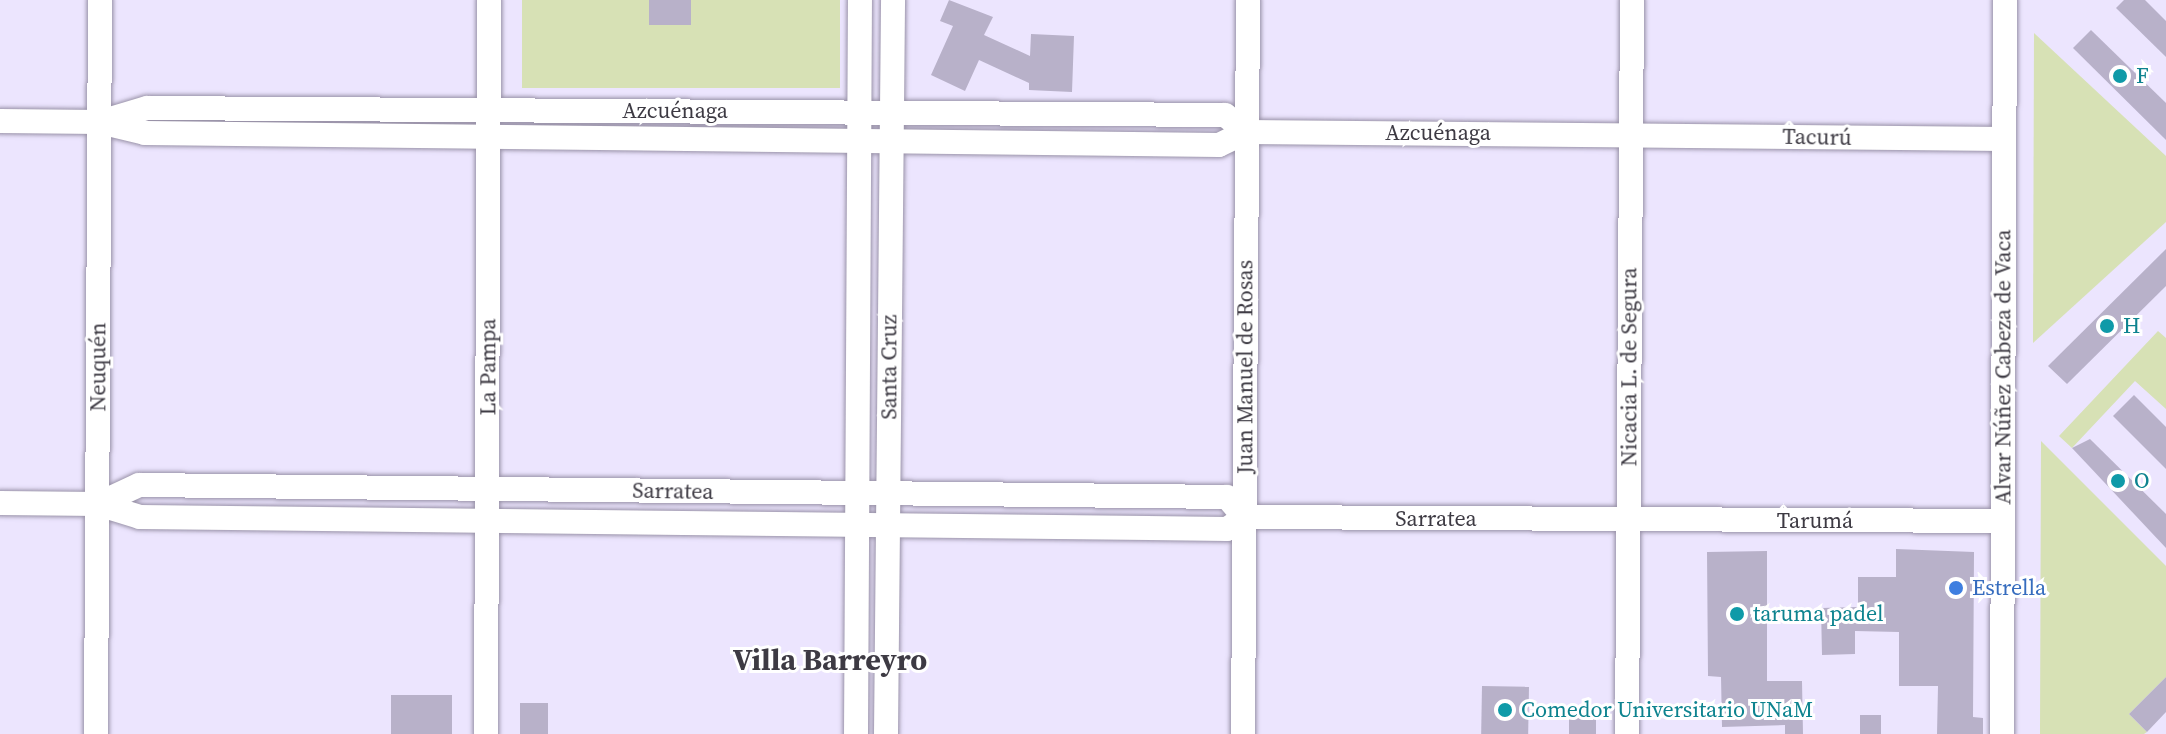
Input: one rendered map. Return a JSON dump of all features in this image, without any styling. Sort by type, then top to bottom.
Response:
[{"type":"street","name":"Neuquén","points":[[96,734],[100,0]]},
{"type":"street","name":"La Pampa","points":[[486,734],[489,0]]},
{"type":"street","name":"Santa Cruz","points":[[856,734],[860,0]]},
{"type":"street","name":"Santa Cruz","points":[[886,734],[893,0]]},
{"type":"street","name":"Juan Manuel de Rosas","points":[[1243,734],[1248,0]]},
{"type":"street","name":"Nicacia L. de Segura","points":[[1627,734],[1632,0]]},
{"type":"street","name":"Alvar Núñez Cabeza de Vaca","points":[[2002,734],[2005,0]]},
{"type":"street","name":"Azcuénaga","points":[[100,122],[147,108],[1225,115],[1246,132]]},
{"type":"street","name":"Azcuénaga","points":[[0,121],[100,122],[145,133],[1219,145],[1246,132],[1631,135]]},
{"type":"street","name":"Tacurú","points":[[1631,135],[2004,139]]},
{"type":"street","name":"Sarratea","points":[[98,504],[139,485],[1227,497],[1244,517]]},
{"type":"street","name":"Sarratea","points":[[0,503],[98,504],[140,517],[1227,529],[1244,517],[1629,520]]},
{"type":"street","name":"Tarumá","points":[[1629,520],[2002,521]]},
{"type":"green space","points":[[522,0],[840,0],[840,88],[522,88]]},
{"type":"green space","points":[[2034,33],[2166,156],[2166,222],[2033,343]]},
{"type":"green space","points":[[2158,331],[2166,338],[2166,409],[2135,381],[2072,448],[2059,436]]},
{"type":"green space","points":[[2041,441],[2166,566],[2166,677],[2129,714],[2147,732],[2144,734],[2040,734]]},
{"type":"building","points":[[649,0],[691,0],[691,25],[649,25]]},
{"type":"building","points":[[949,0],[993,17],[984,35],[1030,56],[1031,34],[1074,36],[1072,92],[1029,90],[1029,83],[979,60],[965,91],[931,75],[953,26],[940,21]]},
{"type":"building","points":[[2124,0],[2145,0],[2166,21],[2166,57],[2116,8]]},
{"type":"building","name":"F","points":[[2091,30],[2166,103],[2166,140],[2073,48]]},
{"type":"building","name":"H","points":[[2166,249],[2166,286],[2067,384],[2048,366]]},
{"type":"building","points":[[2134,395],[2166,427],[2166,469],[2113,416]]},
{"type":"building","name":"O","points":[[2090,439],[2166,514],[2166,548],[2072,448]]},
{"type":"building","points":[[1896,549],[1974,552],[1973,717],[1983,718],[1983,734],[1937,734],[1938,686],[1899,686],[1899,632],[1855,631],[1855,654],[1822,655],[1821,608],[1858,607],[1858,577],[1896,577]]},
{"type":"building","name":"taruma padel","points":[[1767,551],[1767,681],[1802,681],[1803,734],[1785,734],[1785,725],[1722,727],[1721,677],[1708,676],[1707,552]]},
{"type":"building","points":[[2166,677],[2166,712],[2147,732],[2129,714]]},
{"type":"building","name":"Comedor Universitario UNaM","points":[[1482,686],[1529,687],[1528,734],[1481,734]]},
{"type":"building","points":[[391,695],[452,695],[452,734],[391,734]]},
{"type":"building","points":[[520,703],[548,703],[548,734],[520,734]]},
{"type":"building","points":[[1569,714],[1596,714],[1596,734],[1569,734]]},
{"type":"building","points":[[1860,715],[1881,715],[1881,734],[1860,734]]},
{"type":"place","name":"F","points":[[2120,76]]},
{"type":"place","name":"H","points":[[2107,326]]},
{"type":"place","name":"O","points":[[2118,481]]},
{"type":"place","name":"Estrella","points":[[1956,588]]},
{"type":"place","name":"taruma padel","points":[[1737,614]]},
{"type":"place","name":"Comedor Universitario UNaM","points":[[1505,710]]},
{"type":"district","name":"Villa Barreyro","points":[[830,660]]}]
